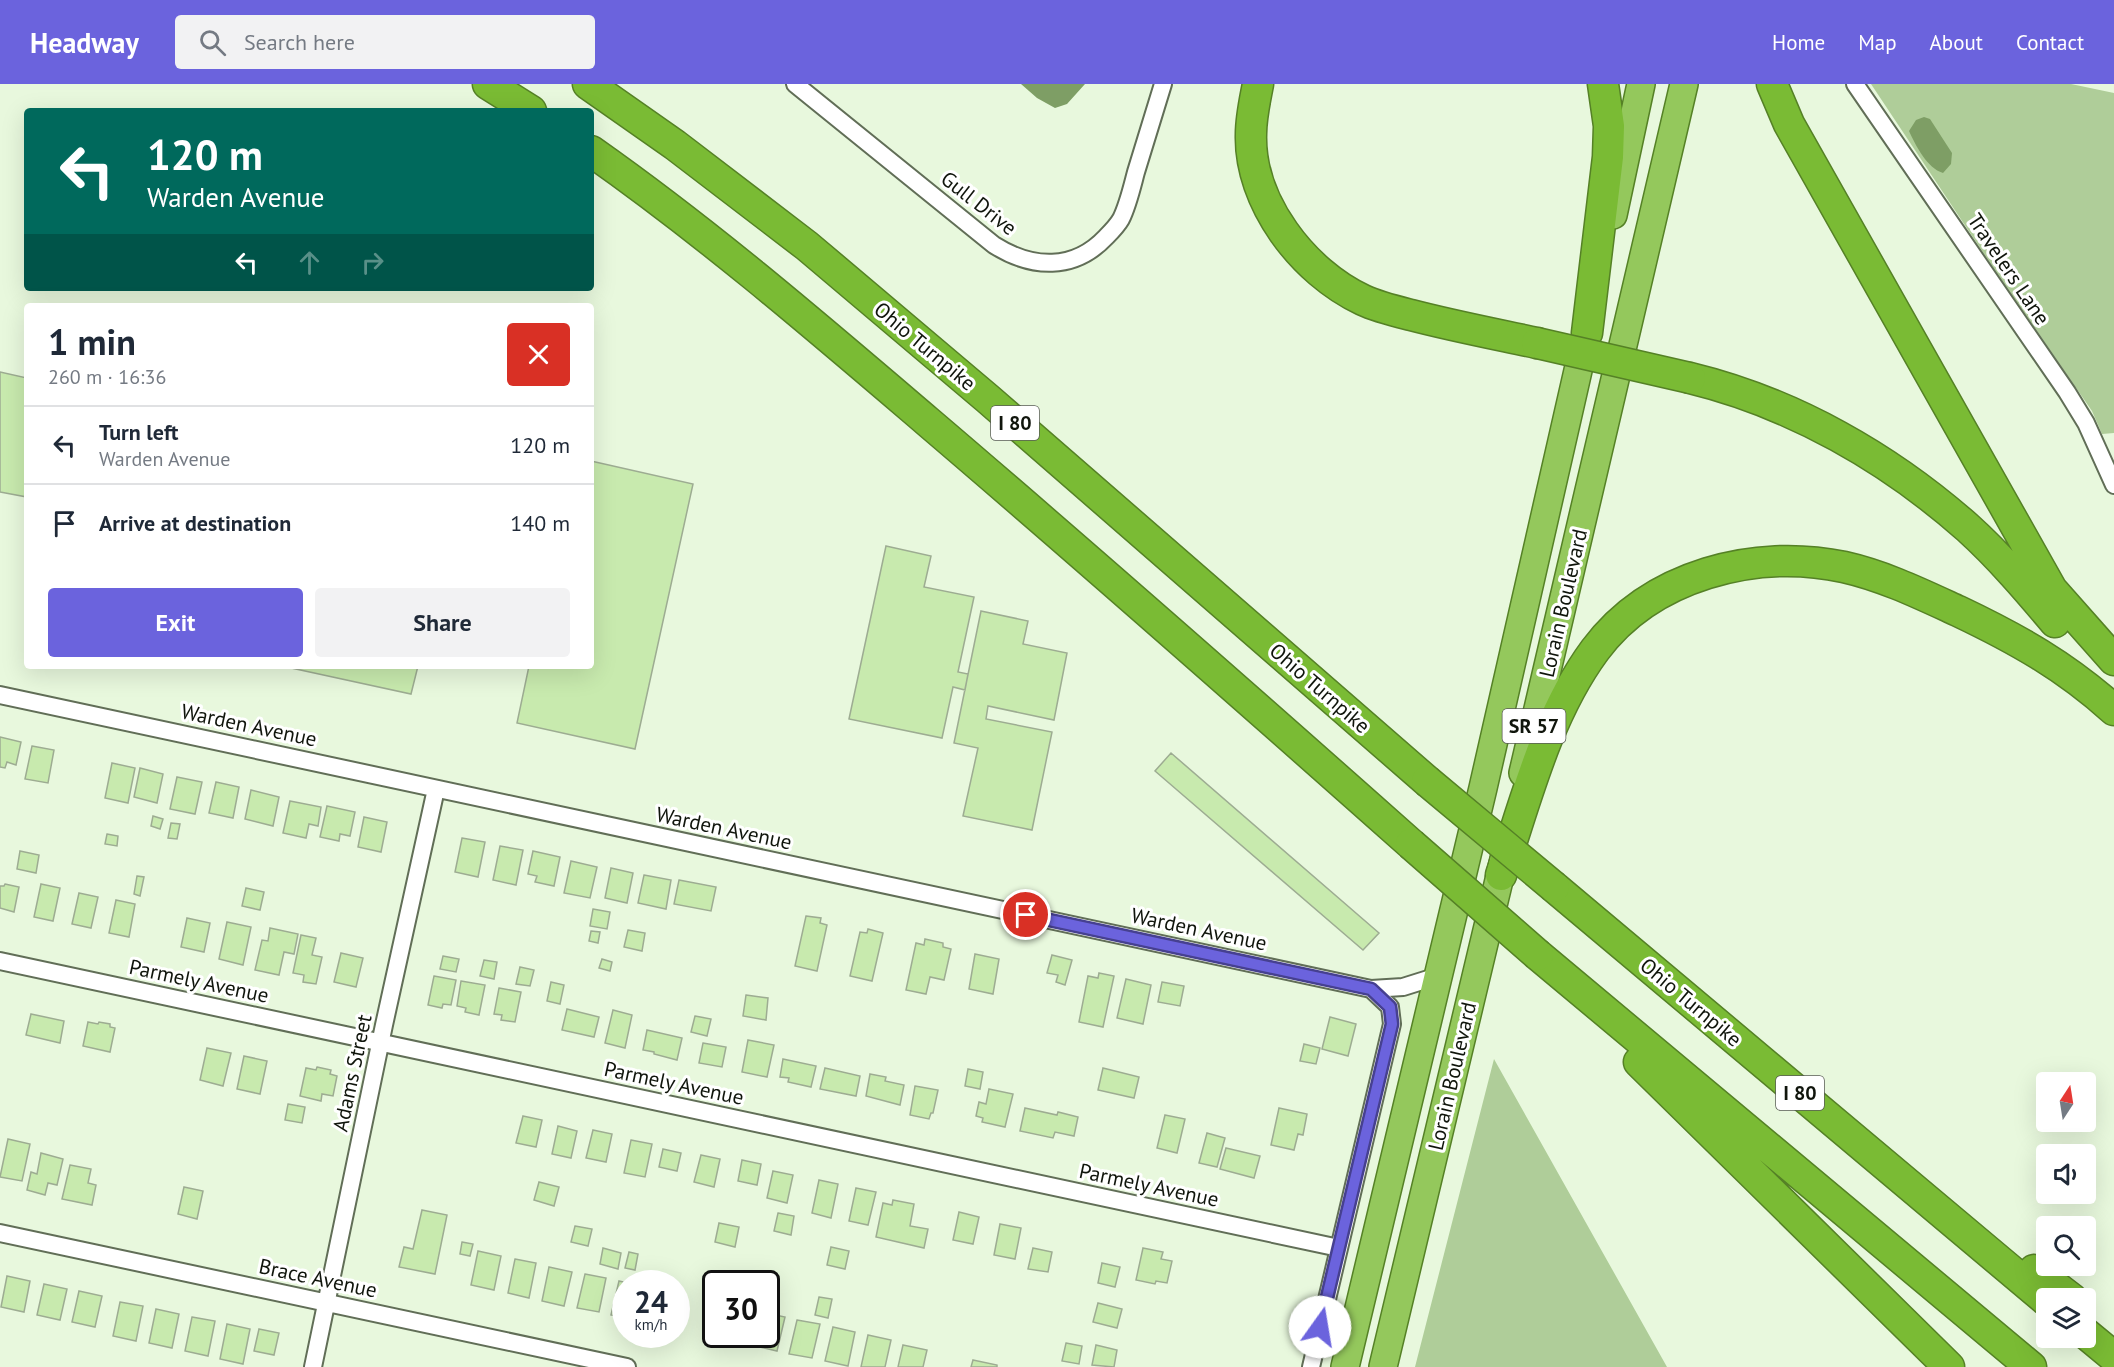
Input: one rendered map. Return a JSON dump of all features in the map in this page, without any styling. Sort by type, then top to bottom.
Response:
[{"type":"highway","points":[[488,84],[526,108]]},
{"type":"highway","name":"Ohio Turnpike","points":[[588,84],[675,145],[807,246],[988,399],[1427,781],[2036,1292]]},
{"type":"highway","points":[[1258,84],[1251,134],[1255,170],[1272,212],[1295,246],[1312,265],[1347,291],[1374,305],[1427,319],[1537,337],[1690,372],[1744,381],[1790,400],[1834,420],[1877,444],[1927,479],[2001,544],[2035,581],[2052,590]]},
{"type":"highway","points":[[1275,84],[1269,135],[1273,166],[1286,203],[1301,228],[1315,244],[1337,264],[1384,291],[1537,337]]},
{"type":"highway","points":[[1587,333],[1608,157],[1609,126],[1603,84]]},
{"type":"highway","name":"Lorain Boulevard","points":[[1345,1367],[1587,333],[1641,84]]},
{"type":"highway","name":"Lorain Boulevard","points":[[1383,1367],[1501,875],[1684,84]]},
{"type":"highway","points":[[1772,84],[1789,124],[2052,590],[2114,660]]},
{"type":"highway","name":"I 80","points":[[594,153],[638,184],[813,323],[1080,552],[1538,956],[2031,1367]]},
{"type":"highway","points":[[1690,372],[1820,426],[1890,468],[1926,493],[1970,530],[2017,578],[2114,691]]},
{"type":"highway","points":[[1501,875],[1538,763],[1558,714],[1596,649],[1632,611],[1657,594],[1699,576],[1746,564],[1793,560],[1845,567],[1872,575],[1913,590],[2006,634],[2084,684],[2114,710]]},
{"type":"highway","points":[[1538,956],[1654,1078],[1949,1367]]},
{"type":"highway","points":[[1843,1129],[2058,1288]]},
{"type":"highway","points":[[2096,1318],[2114,1332]]},
{"type":"highway","points":[[2096,1342],[2114,1357]]},
{"type":"street","name":"Gull Drive","points":[[795,84],[994,245],[1025,261],[1045,263],[1062,262],[1088,253],[1120,221],[1163,84]]},
{"type":"street","name":"Travelers Lane","points":[[1855,84],[2067,393],[2086,423],[2114,485]]},
{"type":"street","name":"Warden Avenue","points":[[0,695],[1371,989],[1403,987],[1438,976]]},
{"type":"street","name":"Adams Street","points":[[313,1367],[436,789]]},
{"type":"street","name":"Parmely Avenue","points":[[0,961],[1339,1248]]},
{"type":"street","points":[[1311,1367],[1392,1024],[1390,1007],[1371,989]]},
{"type":"street","name":"Brace Avenue","points":[[0,1233],[627,1367]]},
{"type":"shaded area","points":[[1021,84],[1085,84],[1067,104],[1055,108],[1037,98]]},
{"type":"shaded area","points":[[1871,84],[2071,84],[2114,93],[2114,433],[2102,434],[2092,411]]},
{"type":"shaded area","points":[[1924,117],[1930,119],[1952,153],[1951,164],[1943,173],[1927,161],[1909,131],[1916,120]]},
{"type":"shaded area","points":[[1494,1059],[1667,1367],[1415,1367]]},
{"type":"building","points":[[0,372],[24,377],[24,496],[0,492]]},
{"type":"building","points":[[594,462],[693,484],[635,749],[517,723],[528,669],[594,669]]},
{"type":"building","points":[[886,546],[931,556],[924,587],[974,597],[958,672],[968,674],[965,690],[953,687],[942,738],[849,719]]},
{"type":"building","points":[[981,611],[1028,621],[1023,644],[1067,653],[1054,720],[988,706],[986,719],[1052,732],[1032,830],[963,816],[978,748],[954,743]]},
{"type":"building","points":[[296,669],[417,669],[411,694]]},
{"type":"building","points":[[0,737],[21,742],[16,765],[7,762],[5,768],[0,767]]},
{"type":"building","points":[[32,746],[54,750],[48,783],[25,779]]},
{"type":"building","points":[[1171,753],[1379,933],[1363,950],[1155,771]]},
{"type":"building","points":[[112,763],[135,768],[128,803],[105,798]]},
{"type":"building","points":[[140,768],[163,774],[157,803],[134,797]]},
{"type":"building","points":[[177,777],[202,782],[195,814],[170,809]]},
{"type":"building","points":[[216,782],[239,787],[233,818],[209,813]]},
{"type":"building","points":[[251,790],[279,797],[273,826],[245,819]]},
{"type":"building","points":[[290,801],[321,807],[318,826],[309,824],[306,838],[283,833]]},
{"type":"building","points":[[327,806],[355,812],[350,836],[340,834],[339,841],[320,837]]},
{"type":"building","points":[[153,816],[163,819],[160,829],[151,826]]},
{"type":"building","points":[[364,817],[387,822],[381,852],[358,847]]},
{"type":"building","points":[[171,823],[180,824],[177,839],[168,838]]},
{"type":"building","points":[[107,834],[118,836],[117,846],[105,844]]},
{"type":"building","points":[[462,838],[485,842],[478,877],[455,872]]},
{"type":"building","points":[[500,846],[523,850],[516,885],[493,880]]},
{"type":"building","points":[[20,851],[39,855],[36,873],[17,869]]},
{"type":"building","points":[[533,851],[560,857],[554,886],[535,882],[537,876],[528,874]]},
{"type":"building","points":[[571,861],[597,867],[590,898],[564,893]]},
{"type":"building","points":[[611,868],[633,873],[627,903],[605,898]]},
{"type":"building","points":[[644,875],[671,880],[666,909],[638,903]]},
{"type":"building","points":[[137,876],[144,877],[140,896],[134,894]]},
{"type":"building","points":[[679,880],[716,887],[711,911],[674,904]]},
{"type":"building","points":[[5,884],[19,887],[14,912],[0,908],[0,886]]},
{"type":"building","points":[[41,884],[60,888],[53,921],[34,917]]},
{"type":"building","points":[[246,888],[264,892],[260,910],[242,906]]},
{"type":"building","points":[[79,893],[98,897],[91,928],[72,924]]},
{"type":"building","points":[[116,900],[135,904],[129,937],[109,933]]},
{"type":"building","points":[[593,909],[610,912],[607,929],[590,926]]},
{"type":"building","points":[[806,916],[821,918],[820,923],[827,925],[817,971],[795,966]]},
{"type":"building","points":[[187,918],[210,923],[204,952],[181,947]]},
{"type":"building","points":[[227,922],[251,927],[243,965],[219,959]]},
{"type":"building","points":[[270,928],[298,934],[294,954],[284,952],[279,975],[255,970],[262,940],[268,941]]},
{"type":"building","points":[[868,929],[883,933],[872,981],[850,976],[860,932],[867,933]]},
{"type":"building","points":[[628,930],[645,933],[642,951],[624,947]]},
{"type":"building","points":[[591,931],[600,932],[598,943],[589,941]]},
{"type":"building","points":[[301,935],[316,938],[312,955],[322,957],[316,984],[303,982],[304,975],[293,973]]},
{"type":"building","points":[[925,939],[943,943],[943,947],[951,949],[944,980],[930,977],[926,994],[906,990],[916,943],[924,945]]},
{"type":"building","points":[[341,953],[363,958],[356,987],[334,982]]},
{"type":"building","points":[[975,954],[999,959],[993,994],[969,989]]},
{"type":"building","points":[[1052,955],[1072,960],[1065,985],[1056,982],[1058,975],[1047,973]]},
{"type":"building","points":[[443,956],[459,959],[456,972],[440,969]]},
{"type":"building","points":[[602,959],[612,962],[610,971],[599,968]]},
{"type":"building","points":[[484,960],[497,962],[494,979],[480,976]]},
{"type":"building","points":[[520,967],[534,970],[530,986],[516,984]]},
{"type":"building","points":[[1099,973],[1114,976],[1103,1027],[1079,1022],[1088,976],[1098,978]]},
{"type":"building","points":[[434,976],[456,980],[451,1005],[443,1004],[442,1008],[428,1005]]},
{"type":"building","points":[[1126,979],[1151,985],[1143,1024],[1117,1018]]},
{"type":"building","points":[[461,981],[485,985],[479,1015],[465,1012],[466,1008],[457,1006]]},
{"type":"building","points":[[551,982],[564,985],[560,1004],[547,1001]]},
{"type":"building","points":[[1162,982],[1184,986],[1180,1006],[1158,1002]]},
{"type":"building","points":[[499,988],[521,992],[515,1022],[501,1020],[502,1015],[494,1014]]},
{"type":"building","points":[[746,995],[768,998],[766,1020],[743,1016]]},
{"type":"building","points":[[567,1009],[599,1017],[594,1037],[562,1030]]},
{"type":"building","points":[[613,1010],[632,1015],[625,1048],[605,1043]]},
{"type":"building","points":[[31,1014],[64,1021],[60,1043],[26,1035]]},
{"type":"building","points":[[695,1016],[711,1019],[707,1036],[691,1032]]},
{"type":"building","points":[[1330,1017],[1356,1024],[1348,1056],[1322,1049]]},
{"type":"building","points":[[88,1022],[110,1024],[110,1027],[115,1028],[110,1052],[83,1046]]},
{"type":"building","points":[[647,1030],[682,1038],[677,1060],[643,1050]]},
{"type":"building","points":[[748,1040],[774,1045],[767,1077],[742,1072]]},
{"type":"building","points":[[703,1043],[726,1047],[722,1067],[699,1063]]},
{"type":"building","points":[[1304,1044],[1320,1048],[1316,1064],[1300,1061]]},
{"type":"building","points":[[207,1048],[231,1053],[223,1086],[200,1080]]},
{"type":"building","points":[[244,1056],[267,1061],[260,1094],[237,1089]]},
{"type":"building","points":[[783,1059],[816,1066],[811,1087],[788,1082],[789,1078],[780,1077]]},
{"type":"building","points":[[317,1067],[331,1070],[330,1074],[337,1076],[333,1096],[322,1094],[321,1101],[300,1096],[306,1068],[316,1070]]},
{"type":"building","points":[[825,1068],[860,1076],[856,1096],[820,1089]]},
{"type":"building","points":[[1103,1068],[1139,1077],[1134,1098],[1098,1090]]},
{"type":"building","points":[[968,1069],[983,1072],[980,1089],[965,1086]]},
{"type":"building","points":[[870,1074],[886,1077],[885,1081],[904,1085],[900,1105],[866,1096]]},
{"type":"building","points":[[915,1086],[938,1090],[933,1113],[929,1119],[910,1115]]},
{"type":"building","points":[[989,1089],[1013,1094],[1005,1127],[982,1122],[983,1118],[976,1116],[979,1102],[986,1104]]},
{"type":"building","points":[[288,1104],[305,1107],[302,1123],[285,1120]]},
{"type":"building","points":[[1025,1108],[1078,1117],[1074,1136],[1055,1132],[1053,1138],[1020,1131]]},
{"type":"building","points":[[1279,1108],[1307,1114],[1303,1135],[1298,1134],[1294,1150],[1271,1145]]},
{"type":"building","points":[[1165,1115],[1185,1119],[1177,1153],[1157,1148]]},
{"type":"building","points":[[523,1116],[542,1120],[536,1147],[516,1143]]},
{"type":"building","points":[[558,1126],[577,1131],[571,1158],[552,1154]]},
{"type":"building","points":[[593,1130],[612,1134],[606,1162],[586,1158]]},
{"type":"building","points":[[1207,1133],[1225,1138],[1217,1167],[1199,1163]]},
{"type":"building","points":[[8,1139],[30,1144],[22,1181],[0,1177]]},
{"type":"building","points":[[631,1140],[652,1144],[645,1177],[624,1173]]},
{"type":"building","points":[[1226,1148],[1260,1156],[1254,1178],[1220,1169]]},
{"type":"building","points":[[663,1149],[681,1153],[677,1171],[659,1167]]},
{"type":"building","points":[[41,1153],[63,1159],[57,1185],[48,1183],[45,1195],[27,1190],[31,1172],[37,1174]]},
{"type":"building","points":[[701,1155],[720,1159],[714,1187],[694,1182]]},
{"type":"building","points":[[742,1160],[761,1164],[757,1185],[738,1181]]},
{"type":"building","points":[[70,1165],[91,1169],[88,1183],[96,1185],[92,1205],[62,1199]]},
{"type":"building","points":[[773,1171],[793,1175],[787,1203],[767,1198]]},
{"type":"building","points":[[819,1180],[838,1184],[831,1218],[812,1213]]},
{"type":"building","points":[[539,1182],[559,1187],[554,1206],[534,1200]]},
{"type":"building","points":[[184,1187],[203,1191],[197,1219],[178,1214]]},
{"type":"building","points":[[856,1188],[876,1192],[868,1225],[849,1221]]},
{"type":"building","points":[[893,1200],[914,1204],[910,1226],[928,1229],[924,1248],[876,1237],[883,1203],[892,1205]]},
{"type":"building","points":[[422,1210],[447,1215],[435,1274],[399,1267],[404,1247],[413,1249]]},
{"type":"building","points":[[959,1212],[979,1217],[973,1244],[953,1240]]},
{"type":"building","points":[[778,1213],[794,1216],[791,1235],[774,1231]]},
{"type":"building","points":[[719,1223],[739,1227],[735,1247],[715,1242]]},
{"type":"building","points":[[1000,1224],[1021,1228],[1015,1259],[994,1255]]},
{"type":"building","points":[[575,1226],[592,1229],[588,1246],[571,1242]]},
{"type":"building","points":[[462,1242],[473,1244],[470,1256],[460,1254]]},
{"type":"building","points":[[831,1247],[849,1251],[845,1269],[827,1265]]},
{"type":"building","points":[[603,1248],[621,1253],[618,1269],[600,1264]]},
{"type":"building","points":[[1033,1248],[1052,1252],[1048,1272],[1028,1269]]},
{"type":"building","points":[[1143,1248],[1163,1252],[1161,1259],[1172,1261],[1167,1283],[1156,1281],[1155,1284],[1136,1280]]},
{"type":"building","points":[[478,1251],[501,1256],[494,1290],[471,1285]]},
{"type":"building","points":[[629,1252],[638,1254],[635,1270],[625,1268]]},
{"type":"building","points":[[515,1259],[536,1263],[529,1298],[508,1293]]},
{"type":"building","points":[[1102,1263],[1120,1267],[1115,1287],[1098,1283]]},
{"type":"building","points":[[549,1267],[572,1272],[564,1306],[542,1301]]},
{"type":"building","points":[[585,1274],[606,1278],[599,1312],[577,1308]]},
{"type":"building","points":[[7,1276],[30,1281],[24,1312],[1,1307]]},
{"type":"building","points":[[44,1284],[67,1289],[60,1320],[37,1315]]},
{"type":"building","points":[[79,1291],[102,1296],[95,1327],[72,1322]]},
{"type":"building","points":[[819,1297],[832,1299],[828,1318],[815,1315]]},
{"type":"building","points":[[120,1302],[143,1306],[136,1341],[113,1336]]},
{"type":"building","points":[[1098,1303],[1122,1309],[1117,1328],[1093,1322]]},
{"type":"building","points":[[156,1309],[179,1314],[172,1348],[149,1343]]},
{"type":"building","points":[[780,1316],[785,1317],[780,1338]]},
{"type":"building","points":[[192,1317],[215,1321],[208,1356],[185,1351]]},
{"type":"building","points":[[797,1320],[820,1324],[812,1358],[789,1354]]},
{"type":"building","points":[[227,1324],[250,1329],[243,1364],[220,1359]]},
{"type":"building","points":[[833,1327],[855,1332],[848,1366],[825,1361]]},
{"type":"building","points":[[259,1329],[279,1333],[274,1355],[254,1351]]},
{"type":"building","points":[[868,1335],[891,1340],[885,1367],[861,1367]]},
{"type":"building","points":[[1066,1343],[1082,1346],[1079,1364],[1062,1361]]},
{"type":"building","points":[[903,1345],[927,1350],[923,1367],[898,1367]]},
{"type":"building","points":[[1096,1345],[1117,1350],[1114,1367],[1092,1365]]},
{"type":"building","points":[[973,1360],[997,1365],[997,1367],[971,1367]]},
{"type":"route","points":[[1026,915],[1371,989],[1390,1007],[1392,1024],[1320,1327]]}]
